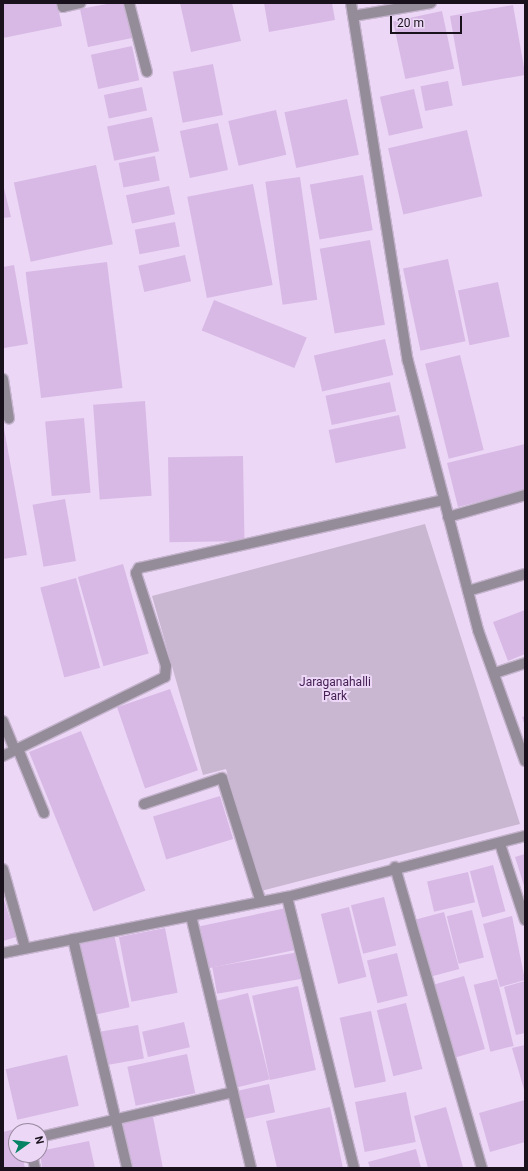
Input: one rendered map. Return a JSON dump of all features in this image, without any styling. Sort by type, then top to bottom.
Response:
[{"type":"street","points":[[62,3],[63,7],[81,3]]},
{"type":"street","points":[[129,3],[147,72]]},
{"type":"street","points":[[351,3],[408,362],[468,591],[525,761]]},
{"type":"street","points":[[353,16],[431,3]]},
{"type":"street","points":[[3,378],[9,419]]},
{"type":"street","points":[[448,517],[525,495]]},
{"type":"street","points":[[3,756],[165,677],[166,666],[136,574],[139,568],[444,500]]},
{"type":"street","points":[[468,591],[525,574]]},
{"type":"street","points":[[495,674],[525,663]]},
{"type":"street","points":[[3,720],[44,813]]},
{"type":"street","points":[[144,804],[222,778],[260,900]]},
{"type":"street","points":[[3,953],[191,916],[260,900],[287,897],[395,867],[500,844],[525,836]]},
{"type":"street","points":[[500,844],[525,920]]},
{"type":"street","points":[[395,867],[482,1168]]},
{"type":"street","points":[[3,869],[25,948]]},
{"type":"street","points":[[287,897],[354,1168]]},
{"type":"street","points":[[191,916],[251,1168]]},
{"type":"street","points":[[73,939],[127,1168]]},
{"type":"street","points":[[48,1135],[233,1092]]},
{"type":"green space","name":"Jaraganahalli Park","points":[[425,524],[520,824],[261,891],[226,769],[203,775],[152,596]]},
{"type":"building","points":[[3,3],[57,3],[62,26],[3,38]]},
{"type":"building","points":[[112,3],[125,3],[132,38],[88,47],[80,9]]},
{"type":"building","points":[[180,3],[232,3],[241,41],[191,52]]},
{"type":"building","points":[[264,3],[332,3],[335,20],[269,32]]},
{"type":"building","points":[[513,5],[525,75],[462,86],[450,16]]},
{"type":"building","points":[[442,11],[454,69],[405,79],[393,21]]},
{"type":"building","points":[[132,46],[139,80],[98,89],[91,55]]},
{"type":"building","points":[[213,64],[223,115],[183,123],[173,72]]},
{"type":"building","points":[[448,81],[453,106],[425,111],[421,86]]},
{"type":"building","points":[[142,87],[147,110],[109,119],[104,95]]},
{"type":"building","points":[[414,89],[423,128],[389,136],[380,97]]},
{"type":"building","points":[[347,99],[359,155],[296,168],[284,112]]},
{"type":"building","points":[[276,110],[286,155],[239,166],[228,121]]},
{"type":"building","points":[[152,117],[159,151],[114,161],[107,127]]},
{"type":"building","points":[[218,123],[228,170],[190,178],[180,131]]},
{"type":"building","points":[[467,130],[482,196],[403,214],[388,148]]},
{"type":"building","points":[[155,156],[160,181],[123,188],[119,163]]},
{"type":"building","points":[[96,165],[113,244],[31,262],[14,182]]},
{"type":"building","points":[[363,175],[373,230],[320,240],[310,184]]},
{"type":"building","points":[[300,177],[317,300],[283,305],[265,182]]},
{"type":"building","points":[[3,184],[11,217],[3,218]]},
{"type":"building","points":[[253,184],[273,285],[207,298],[187,197]]},
{"type":"building","points":[[169,186],[175,214],[132,224],[126,195]]},
{"type":"building","points":[[175,222],[180,247],[140,254],[135,230]]},
{"type":"building","points":[[370,240],[385,325],[335,334],[320,249]]},
{"type":"building","points":[[185,255],[191,281],[144,292],[138,266]]},
{"type":"building","points":[[448,259],[465,341],[420,351],[403,269]]},
{"type":"building","points":[[107,262],[122,388],[41,398],[26,272]]},
{"type":"building","points":[[14,265],[28,344],[4,348],[3,267]]},
{"type":"building","points":[[498,282],[510,337],[470,345],[458,291]]},
{"type":"building","points":[[214,300],[307,337],[294,368],[202,331]]},
{"type":"building","points":[[385,339],[393,375],[322,391],[314,355]]},
{"type":"building","points":[[460,355],[484,450],[449,459],[425,364]]},
{"type":"building","points":[[390,382],[396,411],[332,425],[325,396]]},
{"type":"building","points":[[145,401],[152,496],[100,499],[93,405]]},
{"type":"building","points":[[399,415],[406,448],[336,463],[329,430]]},
{"type":"building","points":[[84,418],[91,493],[52,496],[45,421]]},
{"type":"building","points":[[3,423],[27,555],[3,559]]},
{"type":"building","points":[[525,444],[525,490],[458,507],[447,463]]},
{"type":"building","points":[[243,456],[244,541],[169,542],[168,457]]},
{"type":"building","points":[[65,499],[76,561],[43,567],[33,505]]},
{"type":"building","points":[[123,564],[149,653],[103,666],[78,577]]},
{"type":"building","points":[[76,578],[100,668],[64,677],[40,588]]},
{"type":"building","points":[[525,610],[525,654],[508,661],[493,622]]},
{"type":"building","points":[[170,689],[198,770],[145,789],[117,707]]},
{"type":"building","points":[[525,716],[525,726],[522,717]]},
{"type":"building","points":[[81,731],[145,890],[94,911],[29,752]]},
{"type":"building","points":[[220,796],[233,839],[166,859],[153,816]]},
{"type":"building","points":[[525,854],[525,889],[515,857]]},
{"type":"building","points":[[493,865],[505,911],[482,918],[470,871]]},
{"type":"building","points":[[468,872],[475,902],[434,912],[427,881]]},
{"type":"building","points":[[3,897],[16,937],[3,941]]},
{"type":"building","points":[[384,897],[396,946],[363,954],[351,905]]},
{"type":"building","points":[[349,907],[366,977],[338,984],[321,914]]},
{"type":"building","points":[[286,908],[295,950],[209,968],[200,926]]},
{"type":"building","points":[[472,910],[484,958],[459,964],[447,916]]},
{"type":"building","points":[[444,912],[459,969],[431,976],[416,920]]},
{"type":"building","points":[[512,916],[525,980],[500,987],[483,924]]},
{"type":"building","points":[[165,928],[178,993],[131,1002],[119,937]]},
{"type":"building","points":[[114,934],[130,1007],[91,1015],[76,942]]},
{"type":"building","points":[[299,952],[304,979],[217,994],[212,967]]},
{"type":"building","points":[[397,953],[408,996],[378,1003],[367,960]]},
{"type":"building","points":[[464,976],[485,1049],[455,1058],[434,985]]},
{"type":"building","points":[[497,979],[514,1046],[490,1052],[474,985]]},
{"type":"building","points":[[525,981],[525,1033],[516,1035],[504,987]]},
{"type":"building","points":[[298,986],[316,1070],[270,1080],[252,996]]},
{"type":"building","points":[[248,993],[270,1079],[236,1088],[214,1001]]},
{"type":"building","points":[[406,1003],[422,1069],[393,1076],[377,1010]]},
{"type":"building","points":[[371,1011],[386,1081],[355,1088],[340,1018]]},
{"type":"building","points":[[184,1022],[190,1047],[148,1057],[142,1032]]},
{"type":"building","points":[[138,1025],[144,1058],[105,1065],[99,1032]]},
{"type":"building","points":[[525,1045],[525,1093],[512,1048]]},
{"type":"building","points":[[187,1054],[195,1093],[136,1106],[127,1067]]},
{"type":"building","points":[[67,1055],[79,1106],[17,1120],[6,1069]]},
{"type":"building","points":[[269,1084],[275,1112],[245,1119],[239,1090]]},
{"type":"building","points":[[406,1092],[416,1142],[365,1152],[355,1102]]},
{"type":"building","points":[[525,1100],[525,1142],[490,1152],[479,1113]]},
{"type":"building","points":[[330,1107],[343,1168],[277,1168],[266,1121]]},
{"type":"building","points":[[446,1107],[463,1167],[428,1168],[414,1116]]},
{"type":"building","points":[[153,1117],[163,1168],[130,1168],[122,1123]]},
{"type":"building","points":[[8,1131],[8,1163],[24,1163],[25,1168],[3,1168],[3,1132]]},
{"type":"building","points":[[89,1141],[95,1168],[42,1168],[41,1163],[48,1163],[48,1149]]},
{"type":"building","points":[[416,1149],[421,1168],[370,1168],[368,1162]]}]
